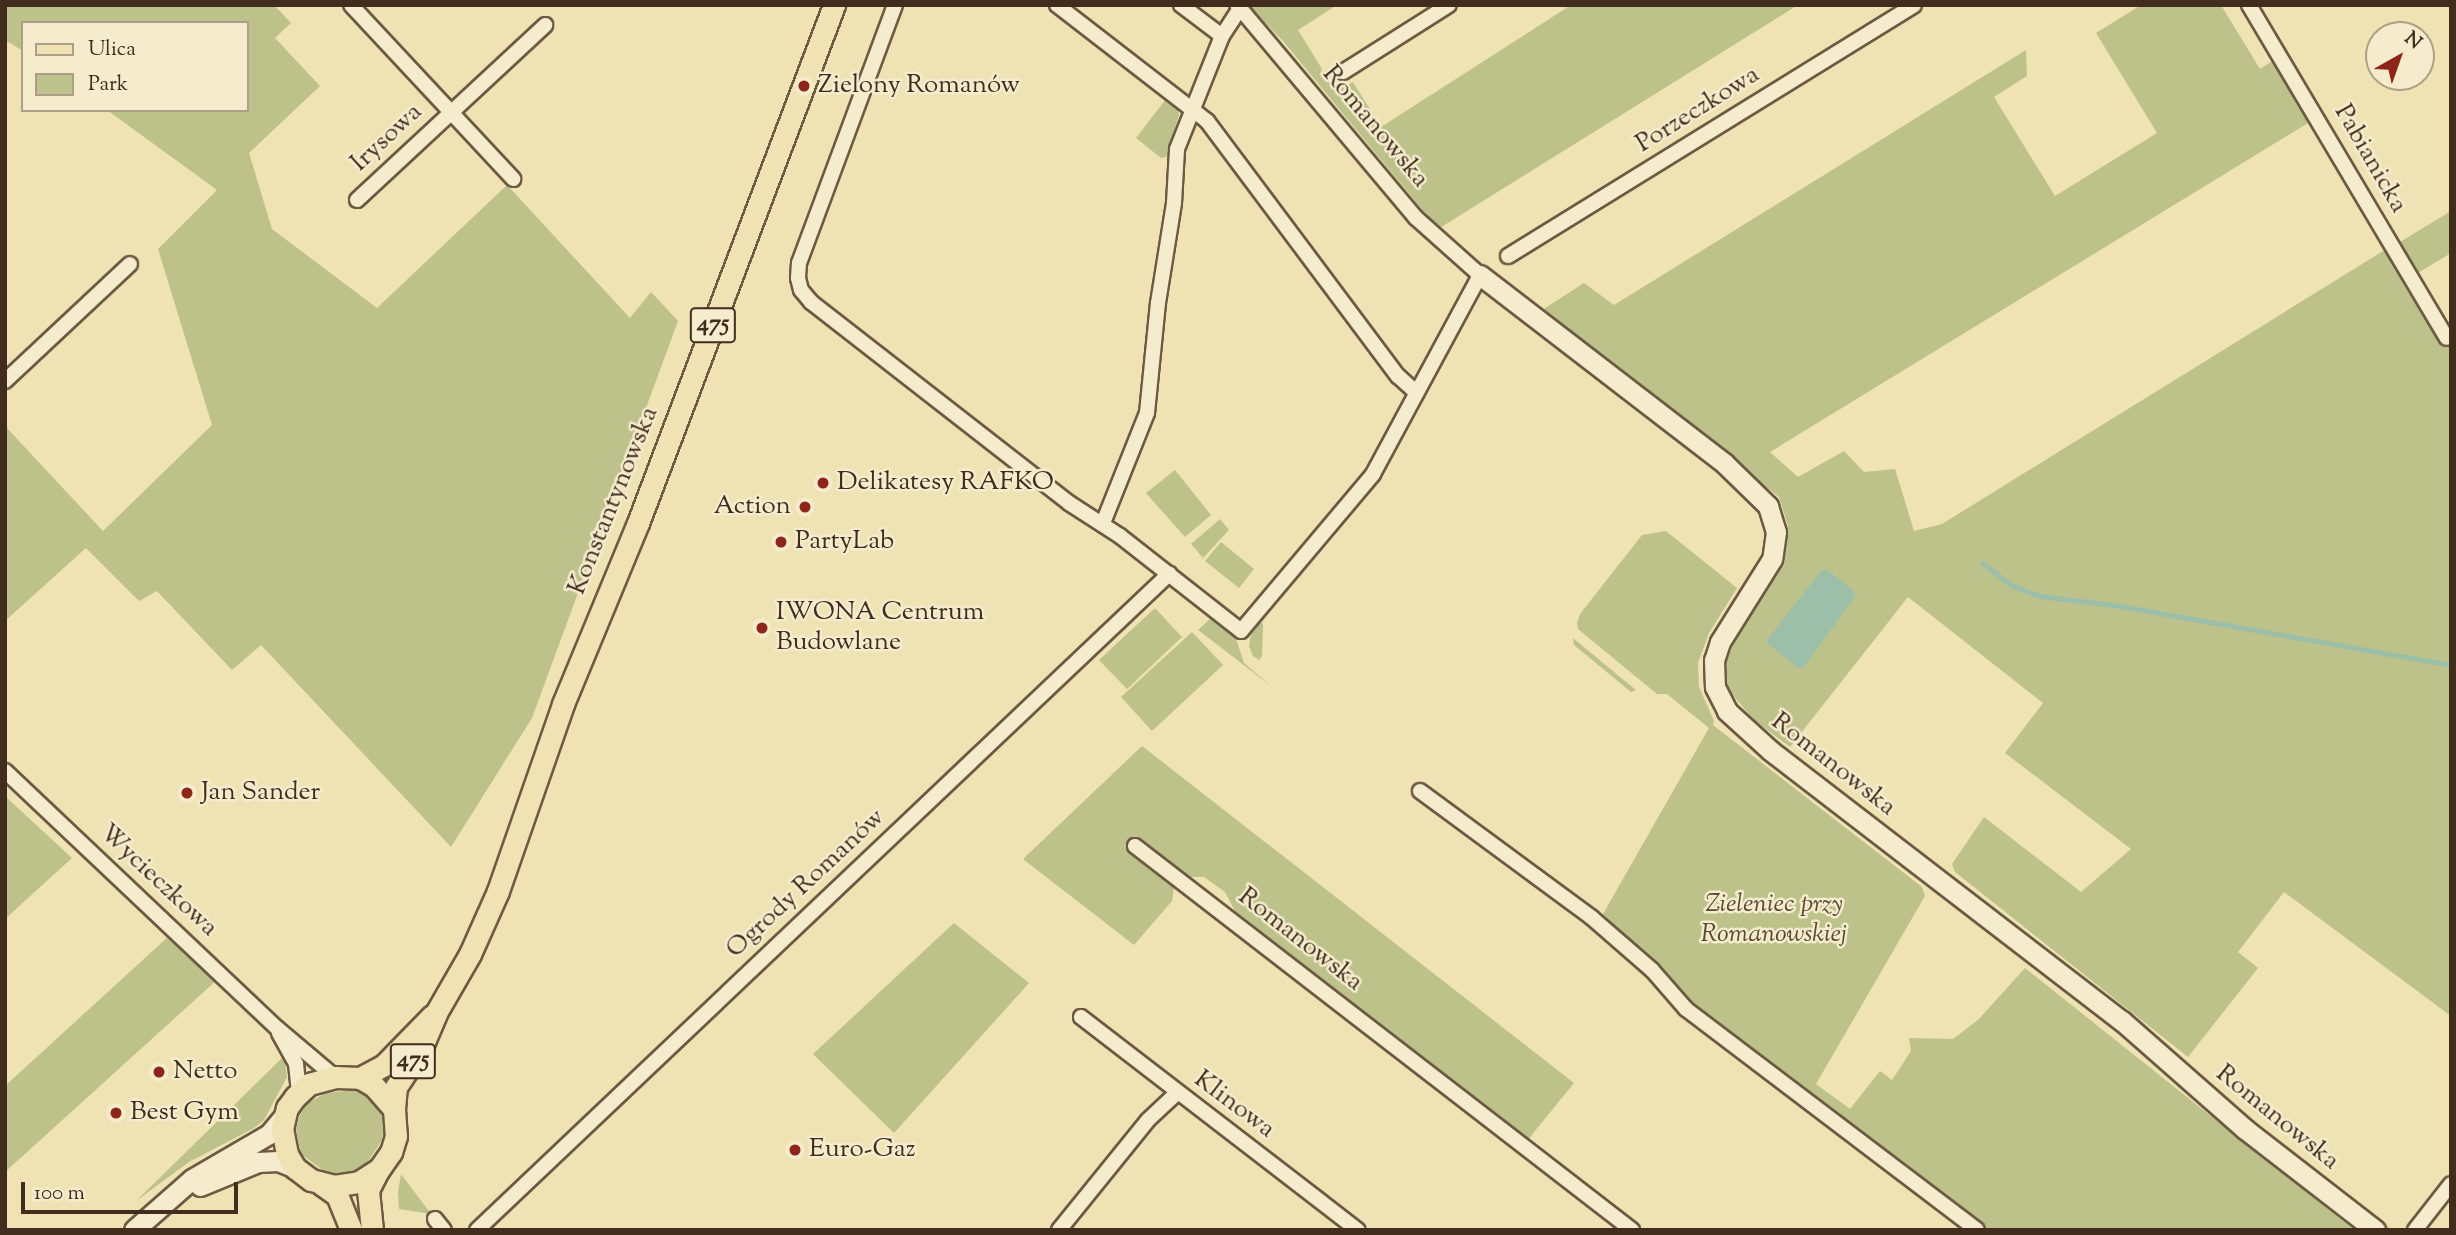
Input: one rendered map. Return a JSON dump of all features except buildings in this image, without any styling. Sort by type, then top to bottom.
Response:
[{"type":"main road","name":"Konstantynowska","points":[[394,1109],[396,1087],[421,1049],[436,1013],[470,954],[498,891],[563,704],[638,523],[834,5]]},
{"type":"main road","name":"Konstantynowska","points":[[360,1078],[384,1065],[436,1013]]},
{"type":"main road","name":"475","points":[[299,1093],[309,1084],[335,1077],[360,1078],[374,1086],[394,1109],[396,1136],[391,1152],[379,1169]]},
{"type":"main road","points":[[299,1093],[285,1115],[283,1141],[295,1168],[337,1195],[351,1230]]},
{"type":"main road","points":[[321,1184],[348,1185],[379,1169]]},
{"type":"main road","points":[[372,1230],[368,1190],[379,1169]]},
{"type":"street","name":"Irysowa","points":[[351,5],[513,179]]},
{"type":"street","points":[[895,5],[799,263],[800,285],[811,302],[1069,503],[1103,523],[1241,631],[1373,474],[1480,275]]},
{"type":"street","points":[[1057,5],[1207,121],[1398,376],[1417,393]]},
{"type":"street","points":[[1181,5],[1222,36]]},
{"type":"street","points":[[1343,72],[1449,5]]},
{"type":"street","name":"Porzeczkowa","points":[[1508,256],[1914,5]]},
{"type":"street","name":"Pabianicka","points":[[2249,5],[2447,338]]},
{"type":"street","points":[[1103,523],[1147,413],[1158,303],[1174,204],[1177,149],[1222,36],[1238,7]]},
{"type":"street","name":"Romanowska","points":[[1238,7],[1416,218],[1480,275],[1724,463],[1768,506],[1775,526],[1772,559],[1720,642],[1714,660],[1715,687],[1727,711],[1770,751],[2122,1021],[2245,1129],[2375,1230]]},
{"type":"street","name":"Irysowa","points":[[357,200],[545,25]]},
{"type":"street","points":[[5,381],[130,264]]},
{"type":"street","name":"Ogrody Romanów","points":[[477,1230],[1169,574]]},
{"type":"street","name":"Wycieczkowa","points":[[5,771],[277,1028],[335,1077]]},
{"type":"street","points":[[1420,791],[1591,917],[1653,970],[1686,1009],[1977,1230]]},
{"type":"street","name":"Romanowska","points":[[1135,846],[1632,1230]]},
{"type":"street","name":"Klinowa","points":[[1081,1017],[1358,1230]]},
{"type":"street","name":"Wycieczkowa","points":[[277,1028],[296,1064],[299,1093]]},
{"type":"street","points":[[1059,1230],[1148,1120],[1177,1093]]},
{"type":"street","points":[[134,1230],[210,1167],[269,1134],[285,1115]]},
{"type":"street","points":[[170,1198],[258,1162],[278,1161],[295,1168]]},
{"type":"street","points":[[2415,1230],[2451,1184]]},
{"type":"green space","points":[[5,5],[274,5],[291,23],[275,38],[320,86],[249,153],[272,229],[377,308],[507,185],[630,318],[651,292],[678,321],[532,718],[451,847],[261,645],[232,670],[157,591],[139,601],[86,548],[5,621],[5,426],[103,531],[212,425],[158,249],[217,190],[110,112],[248,112],[248,21],[21,21],[21,50],[5,40]]},
{"type":"green space","points":[[1248,5],[1337,5],[1298,30],[1322,69],[1321,72],[1328,70],[1340,89],[1353,82],[1381,127],[1571,5],[1798,5],[1438,229],[1283,41]]},
{"type":"green space","points":[[2141,5],[2221,5],[2260,69],[2277,58],[2313,120],[1770,452],[1798,477],[1844,451],[1864,472],[1895,469],[1914,531],[1942,524],[2388,248],[2451,350],[2451,1016],[2284,892],[2238,952],[2258,968],[2188,1057],[1955,872],[1952,864],[1984,817],[2081,892],[2131,849],[2005,753],[2043,703],[1908,597],[1790,747],[1754,720],[1727,688],[1725,671],[1727,657],[1752,610],[1784,565],[1788,526],[1779,497],[1542,310],[1584,283],[1614,305],[2026,50],[2027,76],[1994,97],[2055,196],[2157,133],[2096,33]]},
{"type":"green space","points":[[1166,99],[1178,108],[1179,115],[1166,157],[1161,158],[1136,138]]},
{"type":"green space","points":[[2451,211],[2451,253],[2413,276],[2395,245]]},
{"type":"green space","points":[[1175,470],[1211,515],[1185,537],[1146,493]]},
{"type":"green space","points":[[1220,519],[1229,530],[1203,558],[1191,544]]},
{"type":"green space","name":"Zieleniec przy Romanowskiej","points":[[1666,531],[1737,588],[1709,633],[1698,663],[1699,687],[1714,721],[1713,725],[1922,887],[1925,896],[1816,1084],[1850,1109],[1880,1071],[1892,1080],[1911,1051],[1909,1038],[1953,1039],[1978,1020],[2025,968],[2354,1230],[1986,1230],[1689,1004],[1665,973],[1603,914],[1709,728],[1667,694],[1657,694],[1578,629],[1577,623],[1580,614],[1642,535]]},
{"type":"green space","points":[[1221,542],[1254,569],[1239,588],[1205,561]]},
{"type":"green space","points":[[1155,608],[1182,637],[1127,689],[1099,660]]},
{"type":"green space","points":[[1211,618],[1235,636],[1244,663],[1271,686],[1198,630]]},
{"type":"green space","points":[[1258,620],[1263,624],[1262,656],[1259,660],[1253,656],[1249,646],[1252,626]]},
{"type":"green space","points":[[1192,632],[1223,665],[1152,731],[1121,697]]},
{"type":"green space","points":[[1573,638],[1636,690],[1631,692],[1574,645]]},
{"type":"green space","points":[[1142,746],[1574,1083],[1526,1142],[1235,911],[1225,892],[1204,877],[1189,877],[1174,888],[1172,901],[1134,945],[1023,859]]},
{"type":"green space","points":[[5,796],[72,858],[5,919]]},
{"type":"green space","points":[[954,923],[1029,983],[894,1133],[813,1054]]},
{"type":"green space","points":[[169,936],[218,979],[5,1172],[5,1086]]},
{"type":"green space","points":[[284,1056],[287,1077],[264,1120],[189,1162],[136,1201]]},
{"type":"green space","points":[[365,1089],[380,1110],[384,1124],[382,1140],[367,1163],[355,1170],[339,1174],[324,1171],[301,1154],[296,1129],[300,1115],[307,1104],[325,1093]]},
{"type":"green space","points":[[401,1174],[431,1214],[399,1209]]},
{"type":"shaded area","points":[[1826,569],[1854,591],[1855,597],[1803,668],[1798,668],[1767,643],[1767,640],[1821,571]]},
{"type":"waterway","points":[[1983,563],[2011,585],[2040,596],[2120,606],[2451,665]]},
{"type":"place","name":"Zielony Romanów","points":[[804,86]]},
{"type":"place","name":"Delikatesy RAFKO","points":[[823,483]]},
{"type":"place","name":"Action","points":[[805,507]]},
{"type":"place","name":"PartyLab","points":[[781,542]]},
{"type":"place","name":"IWONA Centrum Budowlane","points":[[762,628]]},
{"type":"place","name":"Jan Sander","points":[[187,793]]},
{"type":"place","name":"Netto","points":[[159,1072]]},
{"type":"place","name":"Best Gym","points":[[116,1113]]},
{"type":"place","name":"Euro-Gaz","points":[[795,1150]]}]
